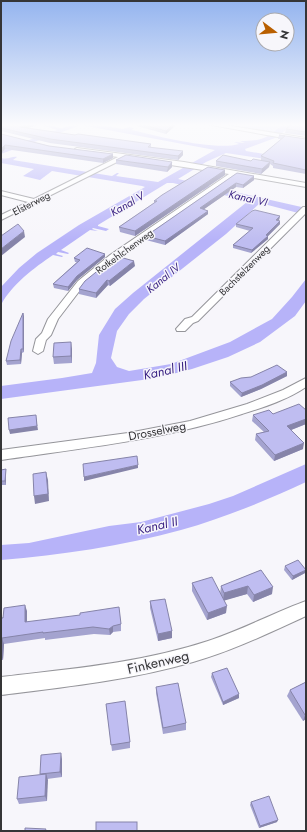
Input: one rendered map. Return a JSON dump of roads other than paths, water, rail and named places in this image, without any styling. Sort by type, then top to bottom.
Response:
[{"type":"street","name":"Elsterweg","points":[[1,218],[112,163]]},
{"type":"street","points":[[175,163],[306,185]]},
{"type":"street","name":"Rotkehlchenweg","points":[[38,351],[41,338],[46,335],[56,314],[81,283],[114,257],[236,172]]},
{"type":"street","points":[[1,194],[35,201]]},
{"type":"street","name":"Bachstelzenweg","points":[[181,329],[189,321],[195,319],[304,212]]},
{"type":"street","name":"Drosselweg","points":[[1,455],[172,430],[224,416],[261,403],[305,384]]},
{"type":"street","name":"Finkenweg","points":[[1,686],[127,670],[193,654],[237,640],[306,608]]},
{"type":"water","points":[[1,163],[30,163],[112,176],[119,173],[116,176],[158,182],[192,163],[205,163],[178,179],[306,208],[306,215],[259,204],[226,234],[144,299],[129,314],[117,331],[111,358],[117,367],[129,371],[171,364],[230,342],[272,319],[306,279],[306,301],[295,316],[260,342],[228,357],[192,369],[157,378],[1,399],[1,386],[92,373],[96,363],[99,335],[115,309],[247,202],[245,200],[173,183],[167,183],[98,225],[109,229],[106,231],[93,228],[92,229],[98,231],[90,230],[61,250],[69,253],[68,254],[58,252],[56,254],[63,256],[62,257],[53,255],[38,265],[17,283],[1,305],[1,287],[19,268],[37,253],[79,225],[145,187],[52,171],[40,180],[23,176],[34,169]]},
{"type":"water","points":[[292,163],[306,163],[306,165]]},
{"type":"water","name":"Kanal II","points":[[306,464],[306,482],[244,509],[213,520],[159,536],[114,545],[69,553],[1,560],[1,545],[29,543],[109,526],[141,522],[209,504],[233,496]]},
{"type":"water label","name":"Kanal VI","points":[[248,198]]},
{"type":"water label","name":"Kanal V","points":[[127,204]]},
{"type":"water label","name":"Kanal IV","points":[[163,278]]},
{"type":"water label","name":"Kanal III","points":[[165,370]]}]
